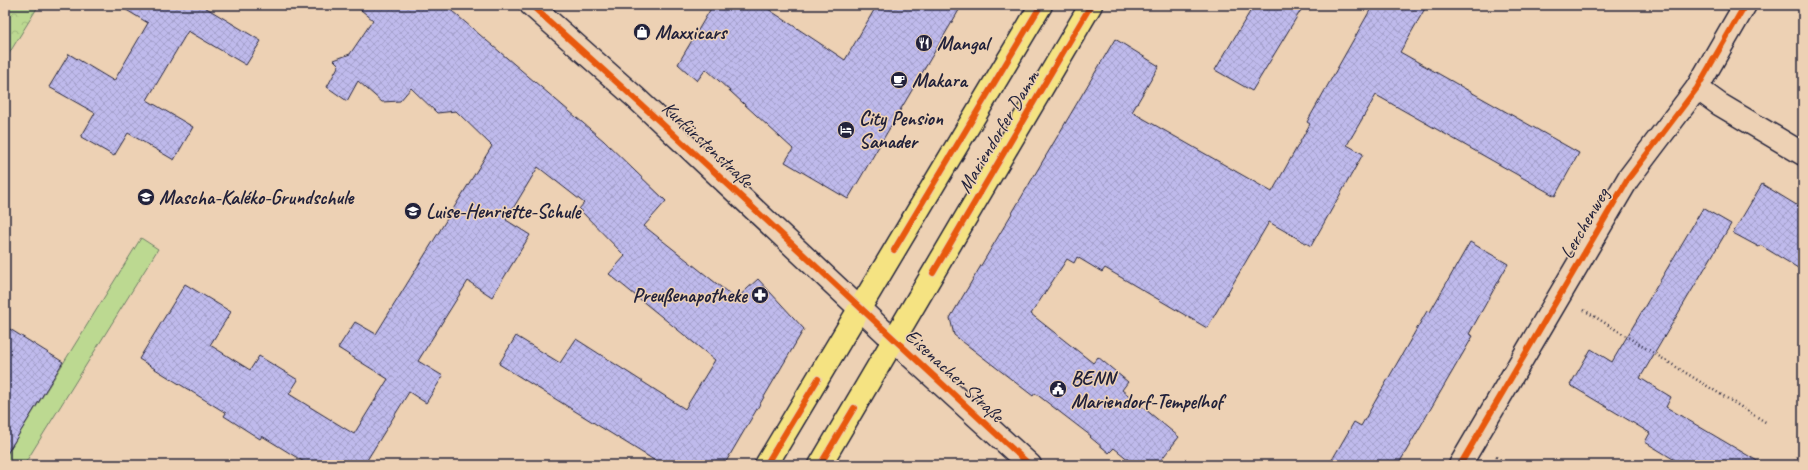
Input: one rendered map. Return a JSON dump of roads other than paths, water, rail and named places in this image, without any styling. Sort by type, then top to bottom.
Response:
[{"type":"main road","name":"Mariendorfer Damm","points":[[766,465],[1041,5]]},
{"type":"main road","name":"Mariendorfer Damm","points":[[820,465],[1091,5]]},
{"type":"street","name":"Kurfürstenstraße","points":[[531,5],[636,98],[860,309]]},
{"type":"street","name":"Lerchenweg","points":[[1460,465],[1628,180],[1697,88],[1745,5]]},
{"type":"street","points":[[1697,88],[1720,104],[1803,154]]},
{"type":"street","name":"Eisenacher Straße","points":[[860,309],[1030,465]]},
{"type":"place","name":"Maxxicars","points":[[642,32]]},
{"type":"place","name":"Mangal","points":[[924,43]]},
{"type":"place","name":"Makara","points":[[899,80]]},
{"type":"place","name":"City Pension Sanader","points":[[846,130]]},
{"type":"place","name":"Mascha-Kaléko-Grundschule","points":[[146,197]]},
{"type":"place","name":"Luise-Henriette-Schule","points":[[413,211]]},
{"type":"place","name":"Preußenapotheke","points":[[760,295]]},
{"type":"place","name":"BENN Mariendorf-Tempelhof","points":[[1058,389]]}]
